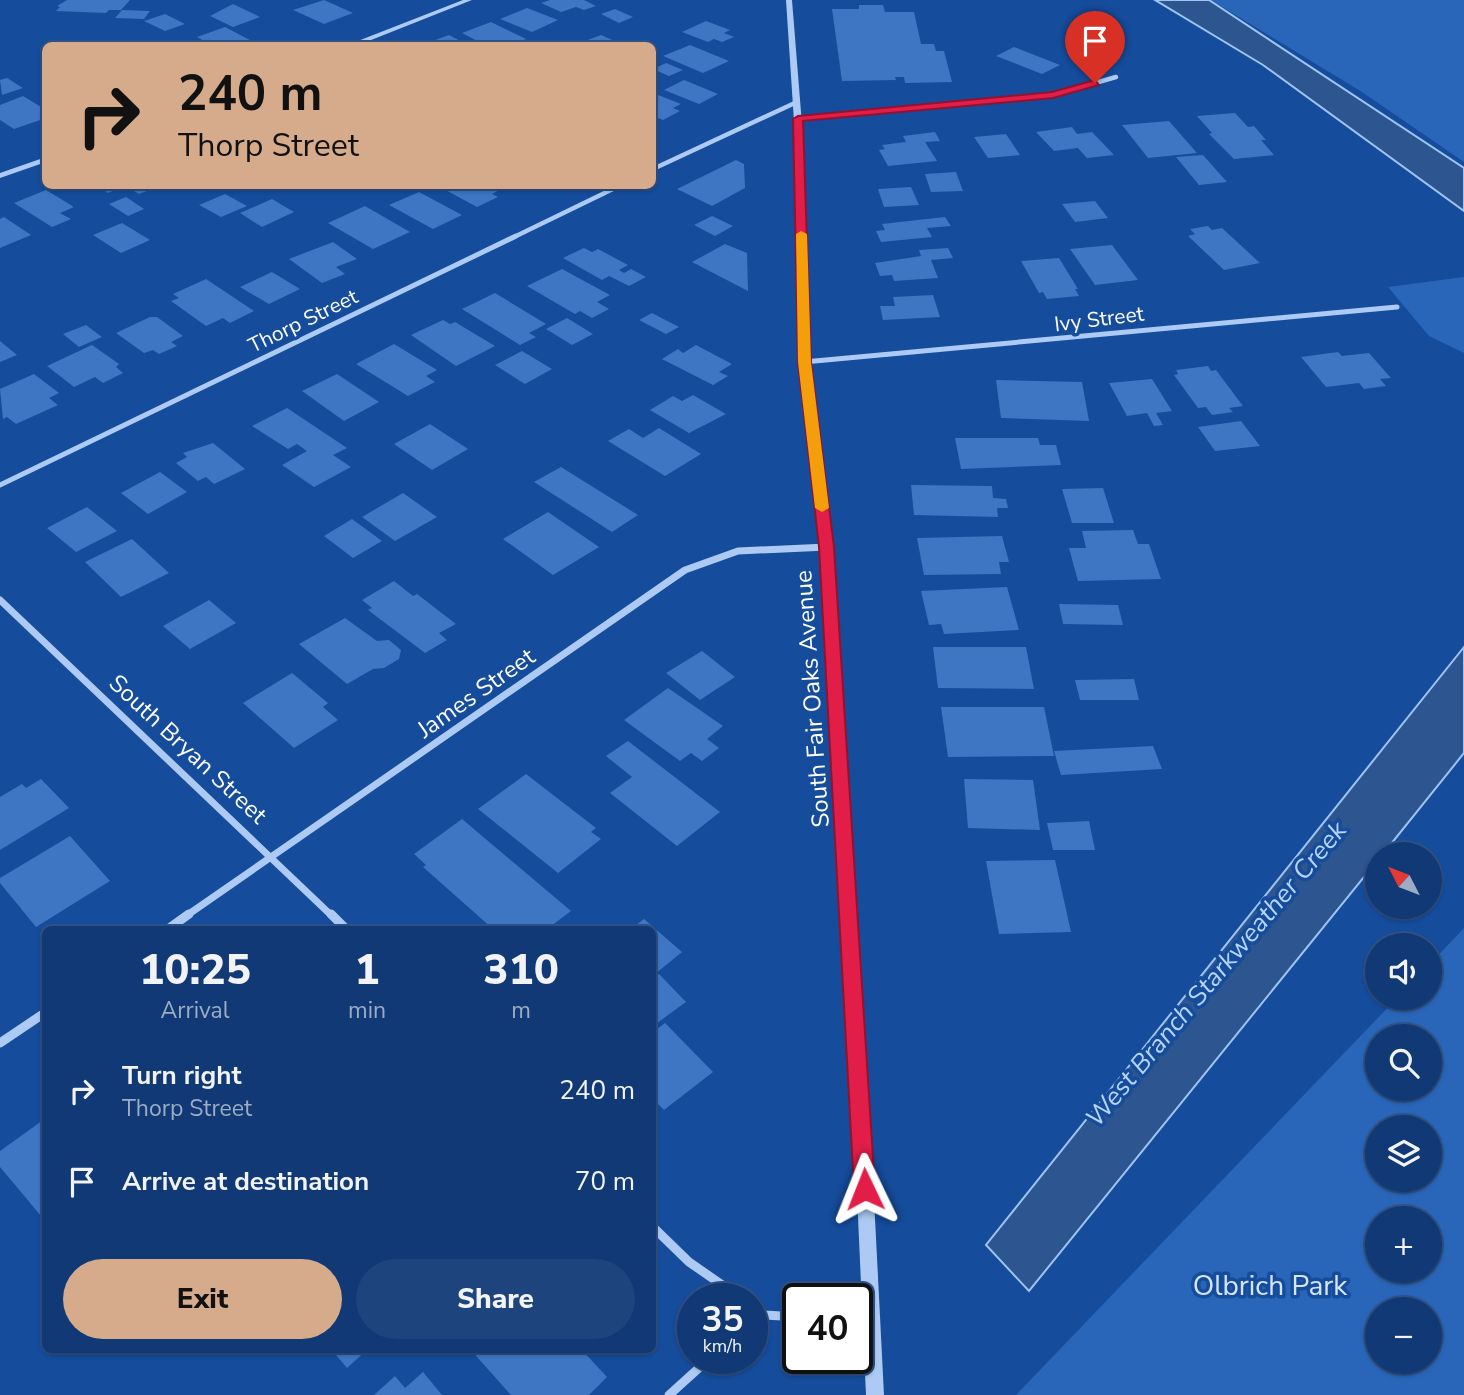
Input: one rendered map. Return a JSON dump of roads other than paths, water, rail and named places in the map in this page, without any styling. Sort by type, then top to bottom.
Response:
[{"type":"street","points":[[359,42],[469,0]]},
{"type":"street","name":"South Fair Oaks Avenue","points":[[789,0],[798,119],[804,362],[827,547],[859,1061],[863,1283]]},
{"type":"street","points":[[798,119],[1053,95],[1116,77]]},
{"type":"street","points":[[656,168],[797,102]]},
{"type":"street","points":[[0,176],[42,160]]},
{"type":"street","name":"Thorp Street","points":[[0,485],[613,189]]},
{"type":"street","name":"Ivy Street","points":[[804,362],[1397,307]]},
{"type":"street","name":"James Street","points":[[172,926],[685,570],[716,554],[748,548],[827,547]]},
{"type":"street","name":"South Bryan Street","points":[[0,600],[343,926]]},
{"type":"street","points":[[0,1044],[42,1016]]},
{"type":"street","points":[[656,1230],[689,1262],[719,1283]]},
{"type":"street","points":[[669,1395],[692,1374]]},
{"type":"street","name":"South Fair Oaks Avenue","points":[[872,1374],[875,1395]]},
{"type":"water","points":[[1155,0],[1209,0],[1464,168],[1464,211],[1263,65]]},
{"type":"water","name":"West Branch Starkweather Creek","points":[[1464,647],[1464,753],[1393,842],[1365,842],[1365,876],[1029,1291],[986,1245]]},
{"type":"park label","name":"Olbrich Park","points":[[1270,1286]]}]
